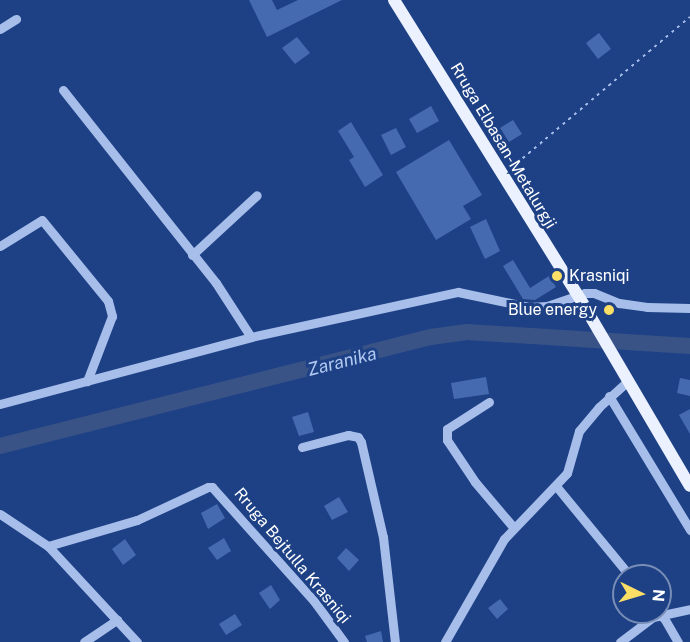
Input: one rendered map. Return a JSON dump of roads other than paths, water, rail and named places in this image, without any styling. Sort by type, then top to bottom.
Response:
[{"type":"main road","name":"Rruga Elbasan-Metalurgji","points":[[394,0],[625,375]]},
{"type":"main road","points":[[625,375],[690,486]]},
{"type":"street","points":[[0,29],[16,19]]},
{"type":"street","points":[[63,90],[216,283],[251,337]]},
{"type":"street","points":[[192,255],[257,195]]},
{"type":"street","points":[[0,246],[42,220],[108,301],[112,316],[87,381]]},
{"type":"street","points":[[0,404],[251,337],[458,292],[529,307],[547,306],[594,293],[619,303],[638,306],[690,308]]},
{"type":"street","points":[[445,642],[486,568],[514,528],[567,473],[579,431],[625,375]]},
{"type":"street","points":[[609,396],[690,530]]},
{"type":"street","points":[[489,402],[447,429],[447,440],[475,482],[514,528]]},
{"type":"street","points":[[302,447],[348,435],[358,437],[361,442],[383,537],[395,642]]},
{"type":"street","points":[[556,486],[620,564]]},
{"type":"street","name":"Rruga Bejtulla Krasniqi","points":[[48,546],[137,520],[212,487],[314,601],[344,642]]},
{"type":"street","points":[[0,514],[48,546],[136,642]]},
{"type":"street","points":[[672,611],[690,609]]},
{"type":"street","points":[[84,642],[117,620]]},
{"type":"street","points":[[620,642],[643,624]]},
{"type":"street","points":[[665,624],[678,642]]},
{"type":"waterway","name":"Zaranika","points":[[0,446],[431,337],[467,332],[690,346]]},
{"type":"place","name":"Krasniqi","points":[[557,276]]},
{"type":"place","name":"Blue energy","points":[[609,310]]}]
